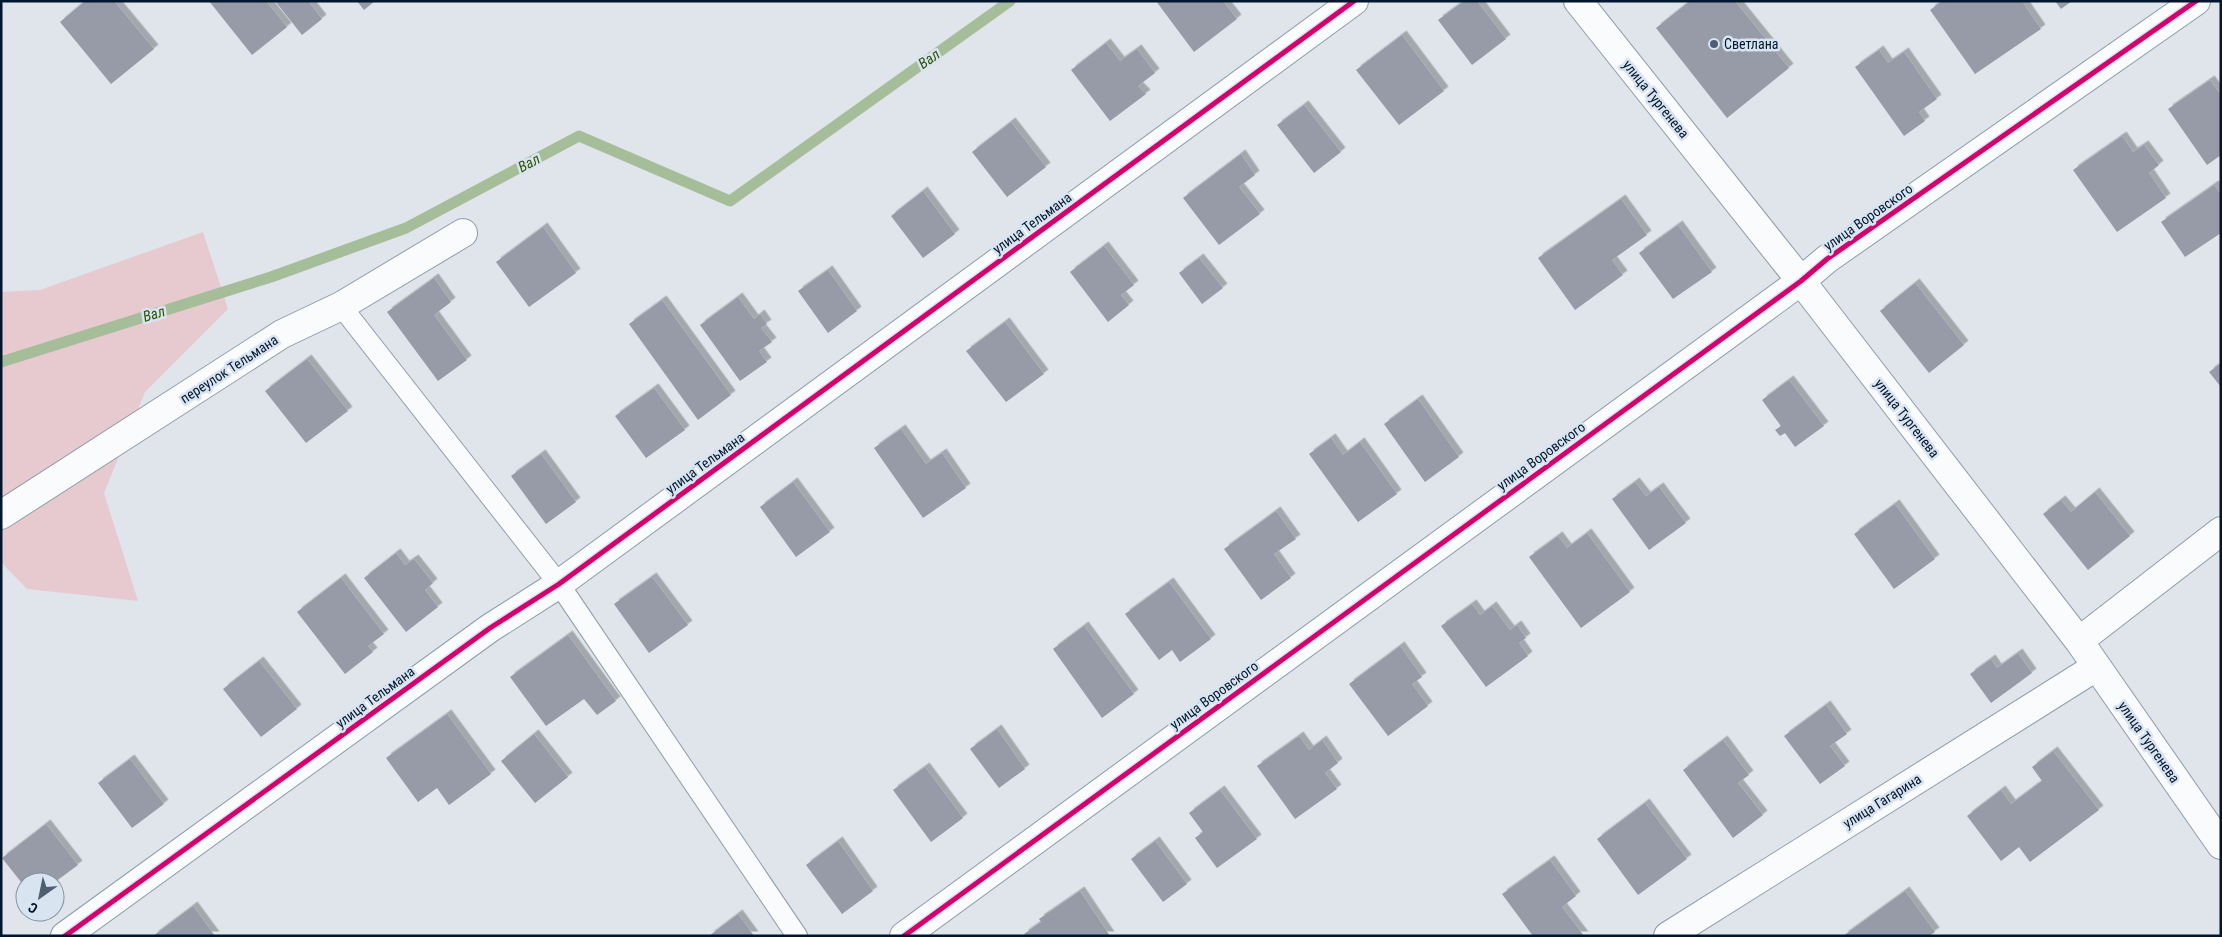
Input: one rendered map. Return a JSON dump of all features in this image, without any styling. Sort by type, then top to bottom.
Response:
[{"type":"street","name":"улица Тельмана","points":[[65,936],[490,628],[559,584],[1354,1]]},
{"type":"street","name":"улица Тургенева","points":[[1578,1],[1801,280],[2079,640],[2221,845]]},
{"type":"street","name":"улица Воровского","points":[[904,936],[1801,280],[1827,259],[2196,1]]},
{"type":"street","name":"переулок Тельмана","points":[[1,515],[282,334],[341,306],[463,233]]},
{"type":"street","points":[[2079,640],[2221,531]]},
{"type":"street","name":"улица Гагарина","points":[[1668,936],[2096,667]]},
{"type":"lane","points":[[341,306],[559,584],[797,936]]},
{"type":"shaded area","points":[[203,232],[228,309],[145,392],[104,493],[138,601],[27,589],[1,562],[1,292],[40,290]]},
{"type":"building","points":[[85,1],[114,1],[154,49],[111,84],[60,22]]},
{"type":"building","points":[[209,1],[266,1],[287,27],[252,55]]},
{"type":"building","points":[[275,1],[308,1],[322,19],[302,35]]},
{"type":"building","points":[[357,1],[375,1],[364,10]]},
{"type":"building","points":[[1156,1],[1223,1],[1237,19],[1194,52]]},
{"type":"building","points":[[1464,1],[1477,1],[1506,39],[1472,65],[1438,20]]},
{"type":"building","points":[[1690,1],[1735,1],[1789,68],[1727,118],[1656,28]]},
{"type":"building","points":[[1942,1],[2022,1],[2041,29],[1975,74],[1930,10]]},
{"type":"building","points":[[2055,1],[2072,1],[2061,9]]},
{"type":"building","points":[[1402,35],[1444,91],[1399,125],[1356,70]]},
{"type":"building","points":[[1106,43],[1120,61],[1137,49],[1155,73],[1138,86],[1146,94],[1110,121],[1071,70]]},
{"type":"building","points":[[1879,50],[1888,63],[1904,52],[1937,99],[1919,112],[1925,121],[1904,136],[1855,67]]},
{"type":"building","points":[[2210,80],[2221,95],[2221,155],[2207,165],[2168,109]]},
{"type":"building","points":[[1304,105],[1341,152],[1314,173],[1277,125]]},
{"type":"building","points":[[1011,122],[1046,167],[1007,197],[972,152]]},
{"type":"building","points":[[2122,136],[2133,152],[2144,145],[2159,165],[2149,173],[2166,198],[2117,232],[2073,170]]},
{"type":"building","points":[[1241,154],[1255,175],[1239,187],[1260,214],[1219,245],[1183,198]]},
{"type":"building","points":[[2214,185],[2221,194],[2221,233],[2185,257],[2161,222]]},
{"type":"building","points":[[923,191],[955,234],[923,258],[891,216]]},
{"type":"building","points":[[1621,199],[1647,235],[1612,260],[1623,275],[1575,310],[1538,258]]},
{"type":"building","points":[[1678,225],[1712,272],[1673,299],[1639,253]]},
{"type":"building","points":[[543,227],[576,273],[529,307],[496,262]]},
{"type":"building","points":[[1104,246],[1134,285],[1121,295],[1129,305],[1108,322],[1070,272]]},
{"type":"building","points":[[1199,258],[1223,288],[1202,304],[1179,273]]},
{"type":"building","points":[[828,270],[857,311],[828,333],[798,291]]},
{"type":"building","points":[[434,278],[451,302],[434,315],[467,360],[438,381],[387,312]]},
{"type":"building","points":[[1915,283],[1964,345],[1929,373],[1880,311]]},
{"type":"building","points":[[738,297],[754,319],[760,314],[767,324],[761,328],[772,342],[759,351],[767,362],[740,381],[700,325]]},
{"type":"building","points":[[662,300],[731,395],[698,420],[629,324]]},
{"type":"building","points":[[1005,322],[1044,374],[1006,402],[966,351]]},
{"type":"building","points":[[307,359],[348,411],[306,443],[265,391]]},
{"type":"building","points":[[2221,363],[2221,387],[2209,372]]},
{"type":"building","points":[[1789,380],[1824,426],[1795,447],[1785,433],[1780,436],[1775,430],[1781,426],[1762,400]]},
{"type":"building","points":[[654,388],[685,430],[646,458],[615,416]]},
{"type":"building","points":[[1418,399],[1459,457],[1425,482],[1384,424]]},
{"type":"building","points":[[901,429],[926,464],[942,453],[966,488],[923,518],[874,448]]},
{"type":"building","points":[[1331,438],[1343,455],[1360,442],[1397,494],[1358,522],[1309,454]]},
{"type":"building","points":[[541,454],[576,502],[546,524],[511,476]]},
{"type":"building","points":[[793,482],[830,532],[796,557],[760,507]]},
{"type":"building","points":[[1635,482],[1646,496],[1659,487],[1686,523],[1649,550],[1612,499]]},
{"type":"building","points":[[2095,492],[2130,536],[2088,570],[2043,514],[2061,500],[2071,512]]},
{"type":"building","points":[[1895,504],[1935,559],[1894,589],[1854,534]]},
{"type":"building","points":[[1276,511],[1296,539],[1274,554],[1291,578],[1261,600],[1224,549]]},
{"type":"building","points":[[1587,533],[1630,592],[1581,628],[1529,557],[1558,536],[1567,548]]},
{"type":"building","points":[[396,553],[405,565],[414,559],[433,583],[425,590],[438,607],[406,632],[364,578]]},
{"type":"building","points":[[652,577],[688,625],[649,653],[614,604]]},
{"type":"building","points":[[341,578],[384,634],[368,646],[373,652],[345,674],[297,612]]},
{"type":"building","points":[[1169,582],[1211,639],[1180,662],[1172,650],[1159,660],[1125,614]]},
{"type":"building","points":[[1472,604],[1480,615],[1492,606],[1510,630],[1517,625],[1526,638],[1519,643],[1528,656],[1486,687],[1441,626]]},
{"type":"building","points":[[1084,626],[1134,694],[1102,718],[1053,649]]},
{"type":"building","points":[[568,635],[616,701],[597,715],[584,699],[546,726],[510,677]]},
{"type":"building","points":[[1400,646],[1422,677],[1412,684],[1428,706],[1388,736],[1349,684]]},
{"type":"building","points":[[2018,653],[2032,673],[1991,703],[1970,674],[1991,659],[1997,668]]},
{"type":"building","points":[[259,661],[297,709],[261,737],[223,689]]},
{"type":"building","points":[[1826,705],[1847,734],[1830,746],[1845,766],[1820,784],[1784,736]]},
{"type":"building","points":[[447,714],[491,774],[449,805],[437,788],[418,802],[386,758]]},
{"type":"building","points":[[997,729],[1025,769],[999,788],[970,749]]},
{"type":"building","points":[[534,734],[568,777],[535,803],[501,761]]},
{"type":"building","points":[[1299,736],[1309,750],[1322,740],[1338,763],[1325,773],[1337,789],[1295,819],[1257,766]]},
{"type":"building","points":[[1723,740],[1749,775],[1738,783],[1763,815],[1733,838],[1683,770]]},
{"type":"building","points":[[2053,751],[2099,810],[2030,862],[2019,847],[2001,861],[1967,816],[2001,790],[2011,804],[2042,781],[2032,767]]},
{"type":"building","points":[[130,759],[164,804],[132,828],[98,783]]},
{"type":"building","points":[[925,767],[963,818],[931,842],[893,790]]},
{"type":"building","points":[[1220,790],[1257,839],[1217,868],[1195,838],[1203,832],[1189,813]]},
{"type":"building","points":[[1645,803],[1687,859],[1638,895],[1597,839]]},
{"type":"building","points":[[46,824],[78,865],[65,875],[65,872],[15,872],[15,874],[2,858]]},
{"type":"building","points":[[838,841],[873,891],[842,914],[806,865]]},
{"type":"building","points":[[1155,841],[1187,884],[1163,902],[1131,859]]},
{"type":"building","points":[[1550,860],[1576,896],[1562,907],[1584,936],[1533,936],[1502,894]]},
{"type":"building","points":[[1080,891],[1110,936],[1025,936],[1024,934],[1041,922],[1039,919]]},
{"type":"building","points":[[1905,891],[1935,932],[1929,936],[1843,936]]},
{"type":"building","points":[[193,906],[215,936],[153,936]]},
{"type":"building","points":[[738,914],[754,936],[709,936]]},
{"type":"waterway","name":"Вал","points":[[1,362],[271,277],[406,228],[579,136],[730,201],[1010,1]]},
{"type":"cycle path","points":[[65,936],[490,628],[559,584],[1354,1]]},
{"type":"cycle path","points":[[904,936],[1801,281],[1827,259],[2196,1]]},
{"type":"place","name":"Светлана","points":[[1714,44]]}]
